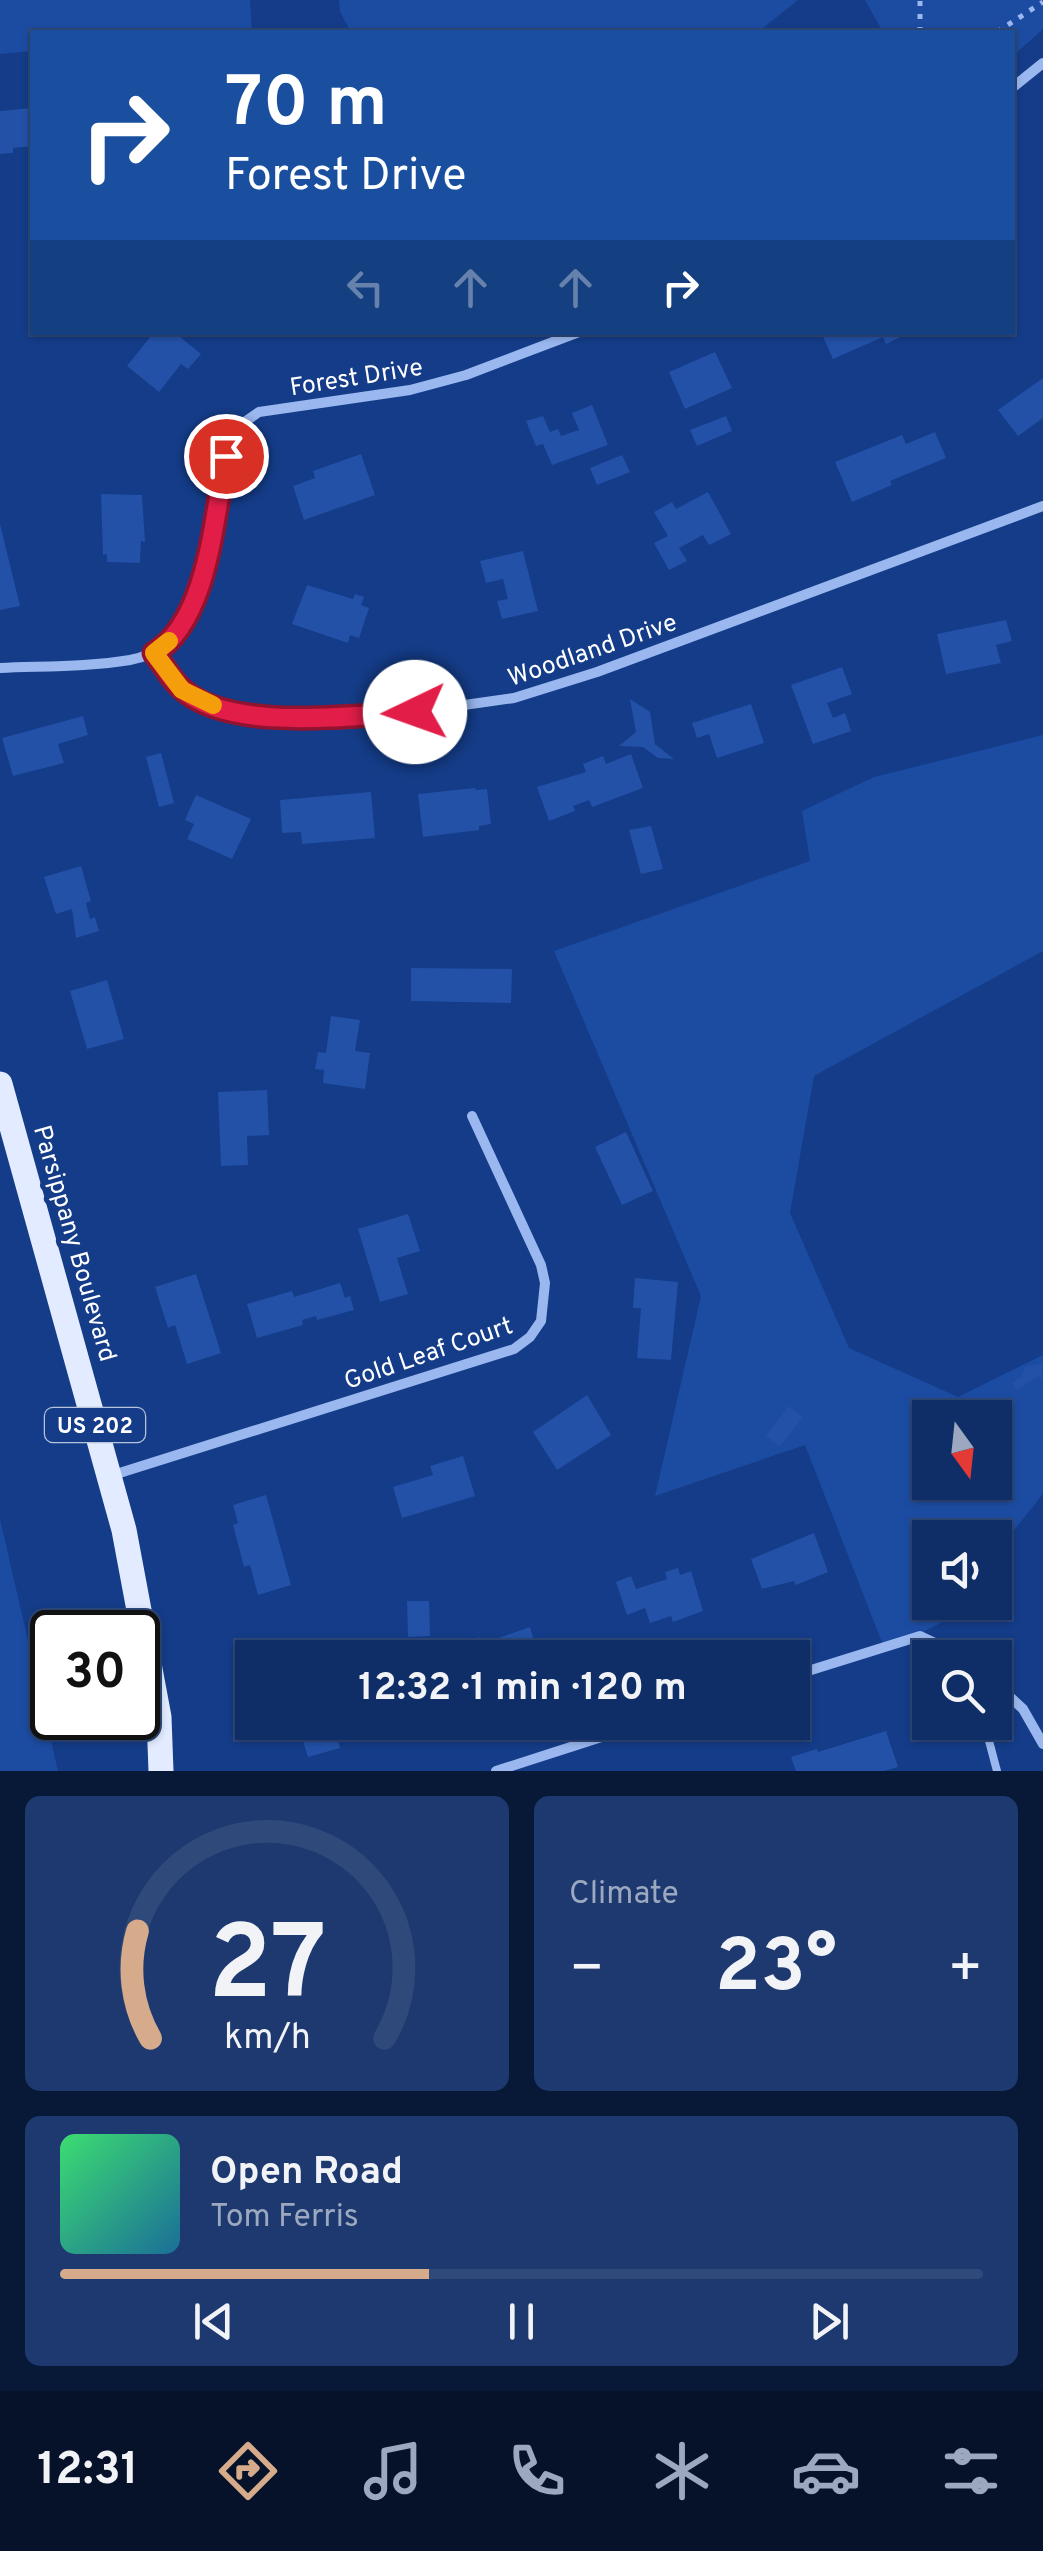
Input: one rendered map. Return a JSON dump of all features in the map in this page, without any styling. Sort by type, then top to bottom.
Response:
[{"type":"main road","name":"Parsippany Boulevard","points":[[0,1084],[124,1530],[159,1717],[161,1771]]},
{"type":"street","points":[[1015,86],[1043,63]]},
{"type":"street","name":"Forest Drive","points":[[154,653],[180,632],[202,580],[226,456],[231,437],[243,422],[259,412],[410,390],[466,375],[571,335]]},
{"type":"street","name":"Woodland Drive","points":[[154,653],[182,690],[224,710],[253,717],[415,712],[514,698],[598,672],[1043,506]]},
{"type":"street","points":[[0,668],[132,660],[154,653]]},
{"type":"street","name":"Gold Leaf Court","points":[[109,1476],[514,1348],[530,1337],[541,1321],[545,1283],[472,1116]]},
{"type":"street","points":[[810,1670],[920,1636],[929,1640]]},
{"type":"street","points":[[1012,1699],[1022,1708],[1043,1744]]},
{"type":"street","points":[[496,1771],[531,1766],[600,1740]]},
{"type":"lane","points":[[989,1740],[997,1771]]},
{"type":"path","points":[[920,0],[920,30]]},
{"type":"path","points":[[999,30],[1043,2]]},
{"type":"shaded area","points":[[0,0],[250,0],[252,30],[30,30],[30,51],[0,54]]},
{"type":"shaded area","points":[[339,0],[798,0],[760,30],[350,30],[340,12]]},
{"type":"shaded area","points":[[865,0],[1043,0],[1043,29],[1015,54],[1015,30],[882,30]]},
{"type":"shaded area","points":[[1043,735],[1043,951],[814,1076],[790,1213],[849,1348],[958,1397],[1043,1355],[1043,1494],[1012,1533],[1012,1520],[912,1520],[912,1620],[942,1620],[885,1650],[805,1445],[655,1496],[701,1296],[554,951],[810,861],[802,811],[874,777]]},
{"type":"shaded area","points":[[0,1519],[30,1649],[30,1740],[51,1740],[58,1771],[0,1771]]},
{"type":"building","points":[[30,108],[30,146],[0,154],[0,111]]},
{"type":"building","points":[[152,335],[178,335],[201,354],[188,369],[181,364],[159,392],[127,366]]},
{"type":"building","points":[[822,335],[904,335],[886,344],[883,337],[833,359]]},
{"type":"building","points":[[715,352],[732,388],[685,409],[669,372]]},
{"type":"building","points":[[1043,378],[1043,418],[1018,436],[998,410]]},
{"type":"building","points":[[592,405],[608,445],[552,465],[543,444],[536,446],[526,421],[543,416],[550,432],[558,429],[561,436],[579,430],[572,413]]},
{"type":"building","points":[[726,416],[732,431],[697,446],[690,430]]},
{"type":"building","points":[[935,432],[946,458],[852,502],[835,462],[902,435],[906,444]]},
{"type":"building","points":[[361,454],[375,495],[304,520],[293,486],[315,478],[313,471]]},
{"type":"building","points":[[622,455],[630,472],[597,485],[590,468]]},
{"type":"building","points":[[708,492],[731,534],[709,545],[703,535],[679,548],[687,561],[669,570],[654,543],[668,536],[654,512],[672,502],[676,509]]},
{"type":"building","points":[[101,494],[142,495],[145,542],[141,541],[140,563],[107,562],[107,554],[103,555]]},
{"type":"building","points":[[0,524],[20,606],[0,610]]},
{"type":"building","points":[[523,551],[538,611],[502,619],[497,601],[508,599],[503,579],[486,583],[480,561]]},
{"type":"building","points":[[307,585],[353,599],[355,594],[364,597],[361,605],[369,608],[359,638],[350,635],[348,643],[292,624]]},
{"type":"building","points":[[1006,620],[1012,641],[996,645],[1001,663],[946,674],[937,634]]},
{"type":"building","points":[[842,667],[852,694],[827,703],[833,718],[845,713],[851,731],[813,744],[791,685]]},
{"type":"building","points":[[630,699],[650,712],[655,744],[674,759],[658,758],[643,747],[619,746],[636,732]]},
{"type":"building","points":[[751,704],[764,743],[717,758],[709,734],[697,738],[692,723]]},
{"type":"building","points":[[83,716],[88,735],[58,744],[64,763],[13,776],[2,738]]},
{"type":"building","points":[[161,753],[174,803],[159,807],[146,757]]},
{"type":"building","points":[[631,754],[643,788],[592,807],[589,800],[573,806],[575,811],[549,821],[537,787],[586,772],[583,764],[603,756],[606,764]]},
{"type":"building","points":[[487,789],[491,824],[479,826],[479,830],[423,837],[418,794]]},
{"type":"building","points":[[371,792],[375,838],[302,844],[301,832],[282,833],[280,800]]},
{"type":"building","points":[[196,795],[251,819],[232,859],[187,839],[194,824],[185,820]]},
{"type":"building","points":[[651,826],[663,869],[641,874],[629,830]]},
{"type":"building","points":[[81,866],[91,901],[86,903],[90,919],[95,917],[99,931],[76,938],[72,909],[56,914],[44,877]]},
{"type":"building","points":[[411,968],[512,969],[511,1003],[411,1001]]},
{"type":"building","points":[[107,980],[124,1039],[87,1049],[70,991]]},
{"type":"building","points":[[331,1016],[360,1020],[355,1051],[370,1053],[365,1089],[323,1083],[324,1070],[315,1069],[318,1052],[326,1053]]},
{"type":"building","points":[[267,1090],[269,1135],[247,1136],[248,1165],[221,1166],[218,1092]]},
{"type":"building","points":[[626,1132],[653,1191],[622,1205],[595,1147]]},
{"type":"building","points":[[408,1214],[420,1251],[397,1258],[408,1294],[380,1302],[358,1229]]},
{"type":"building","points":[[196,1274],[221,1353],[187,1364],[175,1325],[168,1328],[155,1287]]},
{"type":"building","points":[[635,1278],[678,1282],[671,1360],[637,1358],[641,1308],[633,1308]]},
{"type":"building","points":[[340,1283],[354,1310],[302,1320],[303,1325],[257,1338],[247,1304],[292,1291],[294,1297]]},
{"type":"building","points":[[1043,1363],[1041,1380],[1039,1376],[1017,1390],[1012,1383],[1022,1376],[1025,1367]]},
{"type":"building","points":[[587,1395],[611,1435],[557,1470],[533,1432]]},
{"type":"building","points":[[789,1406],[803,1417],[780,1447],[766,1436]]},
{"type":"building","points":[[463,1456],[475,1496],[402,1518],[393,1487],[433,1475],[430,1466]]},
{"type":"building","points":[[266,1495],[291,1585],[258,1595],[250,1565],[244,1567],[233,1525],[238,1523],[233,1505]]},
{"type":"building","points":[[814,1533],[828,1572],[796,1585],[794,1581],[762,1589],[751,1559]]},
{"type":"building","points":[[678,1568],[680,1575],[691,1571],[703,1611],[673,1622],[671,1616],[650,1623],[645,1608],[627,1615],[616,1582],[631,1576],[636,1589],[667,1579],[665,1572]]},
{"type":"building","points":[[407,1601],[429,1601],[430,1636],[408,1637]]},
{"type":"building","points":[[530,1627],[534,1640],[493,1640]]},
{"type":"building","points":[[886,1731],[898,1767],[884,1771],[796,1771],[791,1757],[817,1749],[818,1752]]},
{"type":"building","points":[[303,1740],[338,1740],[340,1748],[308,1757]]},
{"type":"slow traffic","points":[[169,641],[154,653],[182,690],[213,705]]},
{"type":"route","points":[[226,456],[202,580],[180,632],[154,653],[182,690],[224,710],[253,717],[415,712]]}]
